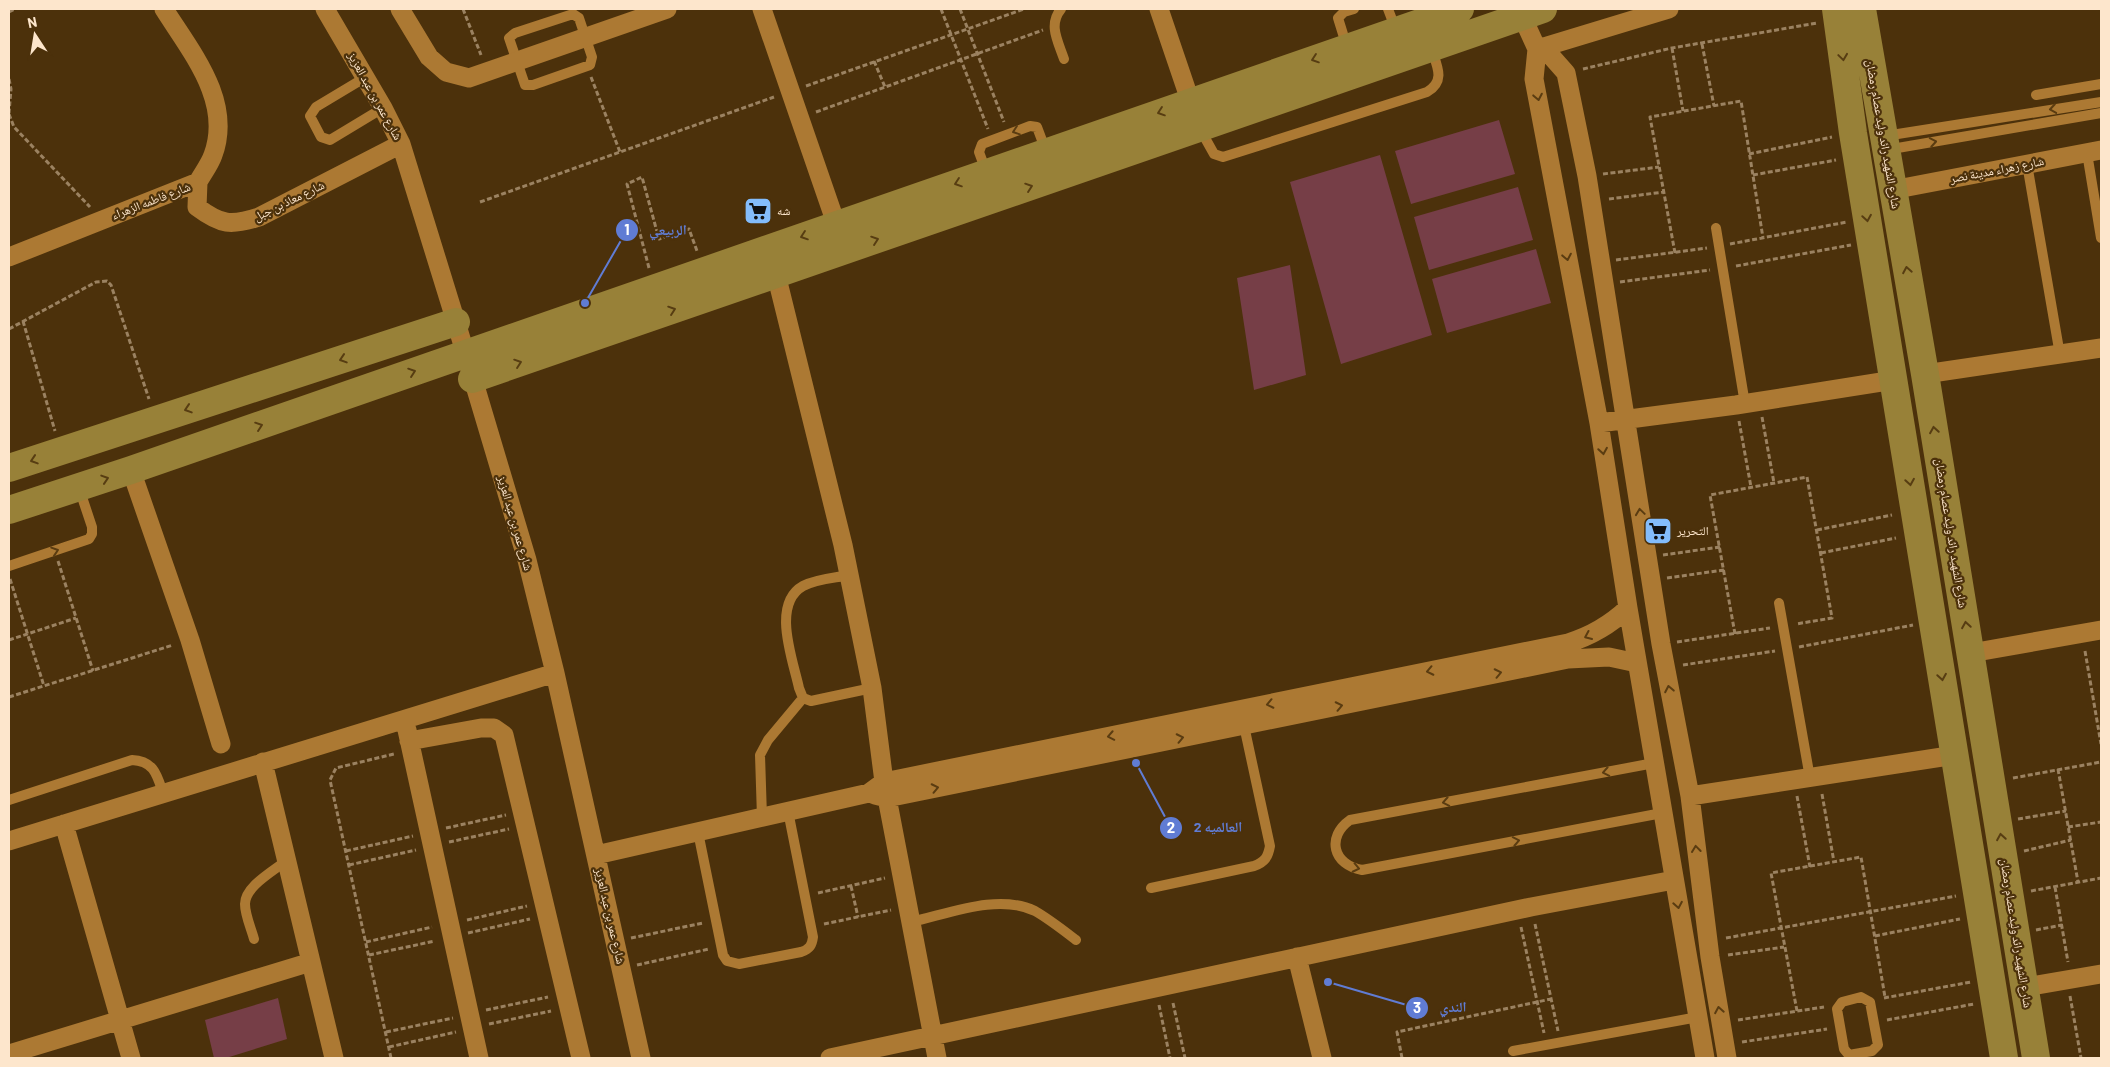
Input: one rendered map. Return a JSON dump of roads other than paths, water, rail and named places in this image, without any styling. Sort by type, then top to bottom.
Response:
[{"type":"street","name":"شارع فاطمه الزهراء","points":[[9,257],[198,182],[214,155],[219,125],[214,94],[200,67],[164,9]]},
{"type":"street","name":"شارع عمر بن عبد العزيز","points":[[325,9],[366,77],[401,144],[456,322],[527,560],[555,673],[641,1058]]},
{"type":"street","points":[[400,9],[429,57],[446,72],[469,78],[488,73],[515,60],[667,9]]},
{"type":"street","points":[[762,9],[845,250]]},
{"type":"street","points":[[1159,9],[1199,127]]},
{"type":"street","points":[[9,510],[132,470],[1348,47],[1392,20],[1460,9]]},
{"type":"street","points":[[1537,49],[1670,9]]},
{"type":"street","points":[[472,379],[1532,12],[1537,49],[1534,79],[1598,423],[1662,813],[1705,1058]]},
{"type":"street","points":[[1845,12],[1855,144],[2004,1058]]},
{"type":"street","name":"شارع الشهيد رائد وليد عصام رمضان","points":[[1845,12],[1884,143],[1925,374],[2036,1058]]},
{"type":"street","points":[[1537,49],[1551,56],[1566,73],[1587,176],[1661,644],[1690,796],[1709,949],[1726,1052]]},
{"type":"street","name":"شارع معاذ بن جبل","points":[[198,182],[198,207],[216,220],[238,224],[259,217],[401,144]]},
{"type":"street","name":"شارع زهراء مدينة نصر","points":[[1892,190],[2094,152]]},
{"type":"street","points":[[776,274],[849,575],[872,688],[880,791],[902,875],[937,1058]]},
{"type":"street","points":[[9,468],[456,322]]},
{"type":"street","points":[[1925,374],[2101,348]]},
{"type":"street","points":[[1598,423],[1747,404],[1894,380]]},
{"type":"street","points":[[132,470],[190,640],[221,744]]},
{"type":"street","points":[[1242,718],[1568,643],[1600,630],[1628,608]]},
{"type":"street","points":[[1971,653],[2101,630]]},
{"type":"street","points":[[596,855],[880,791],[1242,718],[1568,659],[1595,657],[1637,663]]},
{"type":"street","points":[[9,841],[555,673]]},
{"type":"street","points":[[404,718],[479,1058]]},
{"type":"street","points":[[410,746],[481,728],[494,728],[504,735],[581,1058]]},
{"type":"street","points":[[1690,796],[1955,755]]},
{"type":"street","points":[[263,762],[334,1058]]},
{"type":"street","points":[[64,824],[131,1058]]},
{"type":"street","points":[[830,1058],[1524,908],[1674,880]]},
{"type":"street","points":[[1298,957],[1322,1058]]},
{"type":"street","points":[[9,1054],[311,962]]},
{"type":"street","points":[[2025,986],[2101,974]]},
{"type":"lane","points":[[1061,9],[1055,17],[1053,27],[1064,59]]},
{"type":"lane","points":[[1348,47],[1338,18],[1344,12],[1354,9]]},
{"type":"lane","points":[[573,14],[579,18],[585,36],[592,57],[592,62],[588,67],[529,87],[522,82],[509,42],[512,35],[573,14]]},
{"type":"lane","points":[[1199,127],[1214,154],[1223,157],[1427,92],[1436,87],[1440,76],[1431,47]]},
{"type":"lane","points":[[366,77],[316,108],[310,116],[312,122],[321,137],[330,140],[383,108]]},
{"type":"lane","points":[[2036,95],[2101,84]]},
{"type":"lane","points":[[1884,143],[2101,102]]},
{"type":"lane","points":[[1884,143],[2101,113]]},
{"type":"lane","points":[[987,172],[980,148],[992,140],[1030,126],[1037,127],[1047,152]]},
{"type":"lane","points":[[2094,152],[2101,238]]},
{"type":"lane","points":[[2027,164],[2060,355]]},
{"type":"lane","points":[[1716,228],[1747,404]]},
{"type":"lane","points":[[9,566],[83,542],[92,534],[79,488]]},
{"type":"lane","points":[[803,698],[799,688],[786,626],[787,607],[796,591],[804,586],[849,575]]},
{"type":"lane","points":[[1779,602],[1808,778]]},
{"type":"lane","points":[[803,698],[815,701],[872,688]]},
{"type":"lane","points":[[762,818],[760,755],[768,740],[803,698]]},
{"type":"lane","points":[[1150,888],[1254,866],[1263,863],[1268,855],[1270,846],[1242,718]]},
{"type":"lane","points":[[9,800],[132,760],[143,761],[152,767],[163,793]]},
{"type":"lane","points":[[1654,763],[1350,820],[1338,832],[1336,850],[1345,864],[1362,870],[1662,813]]},
{"type":"lane","points":[[698,832],[722,947],[727,961],[733,964],[801,952],[808,949],[812,944],[811,927],[788,811]]},
{"type":"lane","points":[[254,939],[245,904],[248,894],[287,860]]},
{"type":"lane","points":[[909,914],[991,904],[1013,904],[1034,911],[1076,940]]},
{"type":"lane","points":[[1861,998],[1870,1001],[1878,1045],[1875,1050],[1864,1056],[1846,1052],[1837,1009],[1842,1002],[1861,998]]},
{"type":"lane","points":[[1513,1051],[1698,1017]]},
{"type":"place","name":"شه","points":[[758,211]]},
{"type":"place","name":"الربيعي","points":[[585,303]]},
{"type":"place","name":"التحرير","points":[[1658,531]]},
{"type":"place","name":"العالميه 2","points":[[1136,763]]},
{"type":"place","name":"الندي","points":[[1328,982]]}]
